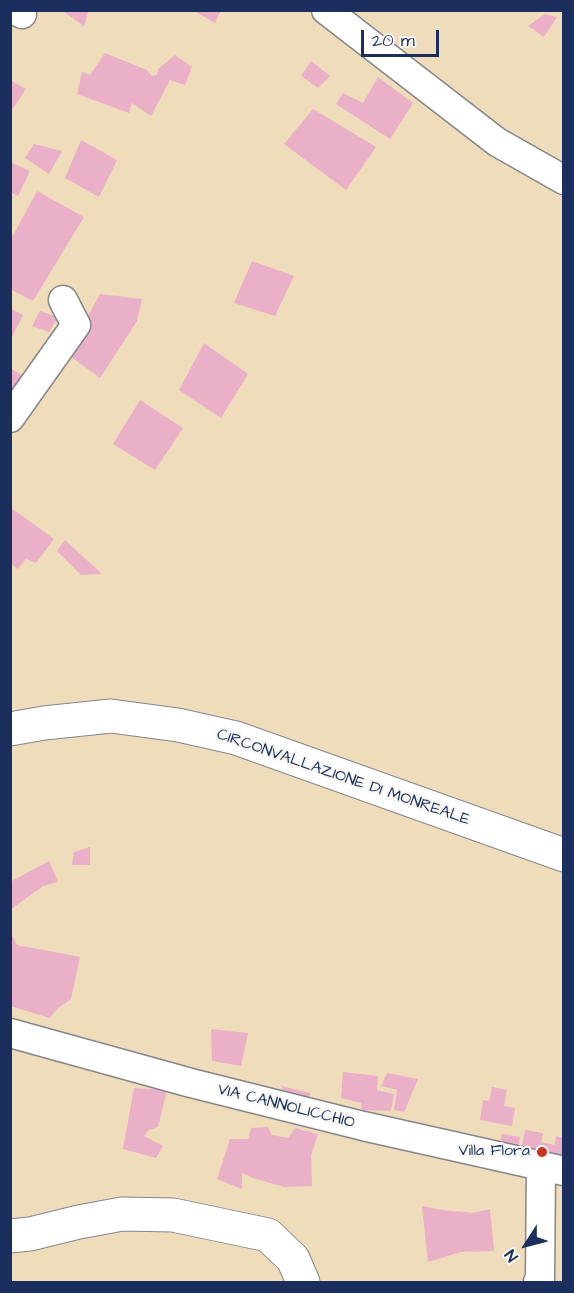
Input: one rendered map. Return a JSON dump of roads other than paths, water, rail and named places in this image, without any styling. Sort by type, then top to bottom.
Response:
[{"type":"main road","name":"CIRCONVALLAZIONE DI MONREALE","points":[[10,729],[111,716],[178,724],[236,738],[564,855]]},
{"type":"main road","points":[[10,1236],[30,1234],[122,1214],[174,1215],[268,1235],[293,1259],[303,1282]]},
{"type":"street","points":[[326,10],[497,142],[564,180]]},
{"type":"street","points":[[10,418],[76,325],[63,300]]},
{"type":"street","name":"VIA CANNOLICCHIO","points":[[10,1033],[191,1083],[552,1169]]},
{"type":"street","points":[[538,1282],[552,1169]]},
{"type":"place","name":"Villa Flora","points":[[542,1152]]}]
